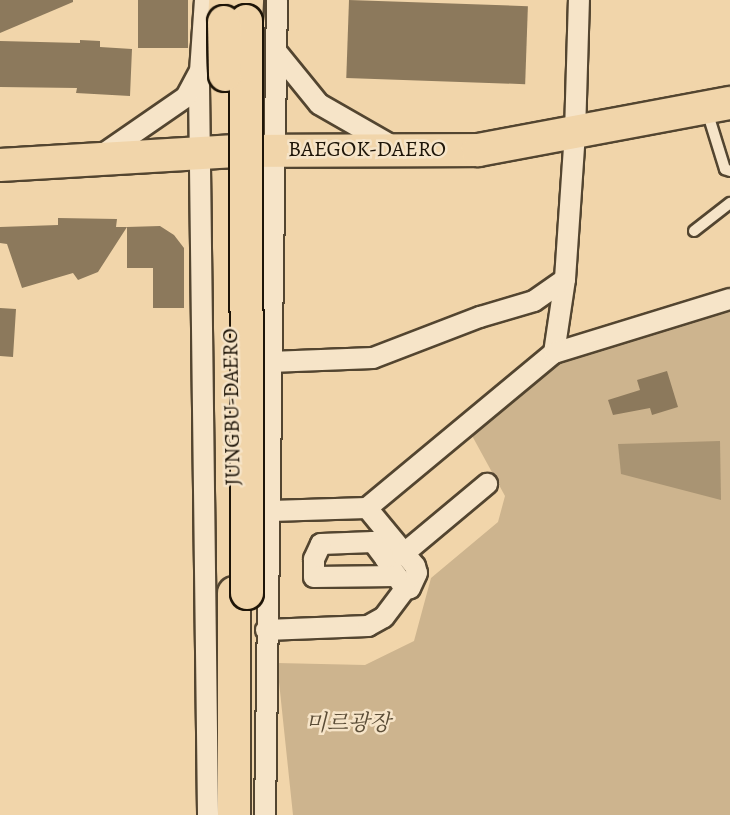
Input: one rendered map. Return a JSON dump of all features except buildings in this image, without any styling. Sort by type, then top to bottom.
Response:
[{"type":"main road","name":"JUNGBU-DAERO","points":[[229,9],[247,815]]},
{"type":"main road","name":"BAEGOK-DAERO","points":[[0,165],[200,152],[478,150],[718,106]]},
{"type":"main road","name":"JUNGBU-DAERO","points":[[234,815],[241,593]]},
{"type":"street","points":[[265,815],[277,0]]},
{"type":"street","points":[[554,353],[565,279],[575,133],[579,0]]},
{"type":"street","points":[[95,159],[186,97],[229,9]]},
{"type":"street","points":[[276,51],[319,104],[399,150]]},
{"type":"street","points":[[200,71],[208,815]]},
{"type":"street","points":[[270,362],[373,358],[480,317],[534,302],[565,279]]},
{"type":"street","points":[[271,511],[367,508],[554,353],[730,299]]},
{"type":"street","points":[[402,555],[486,484]]},
{"type":"street","points":[[266,630],[368,626],[384,617],[401,582],[410,588],[417,573],[367,508]]},
{"type":"lane","points":[[718,106],[725,168],[730,171]]},
{"type":"lane","points":[[694,231],[730,203]]},
{"type":"green space","name":"미르광장","points":[[730,309],[730,815],[293,815],[277,663],[365,665],[414,641],[431,578],[498,522],[505,496],[470,432],[559,359]]},
{"type":"shaded area","points":[[720,441],[721,500],[621,474],[618,444]]}]
